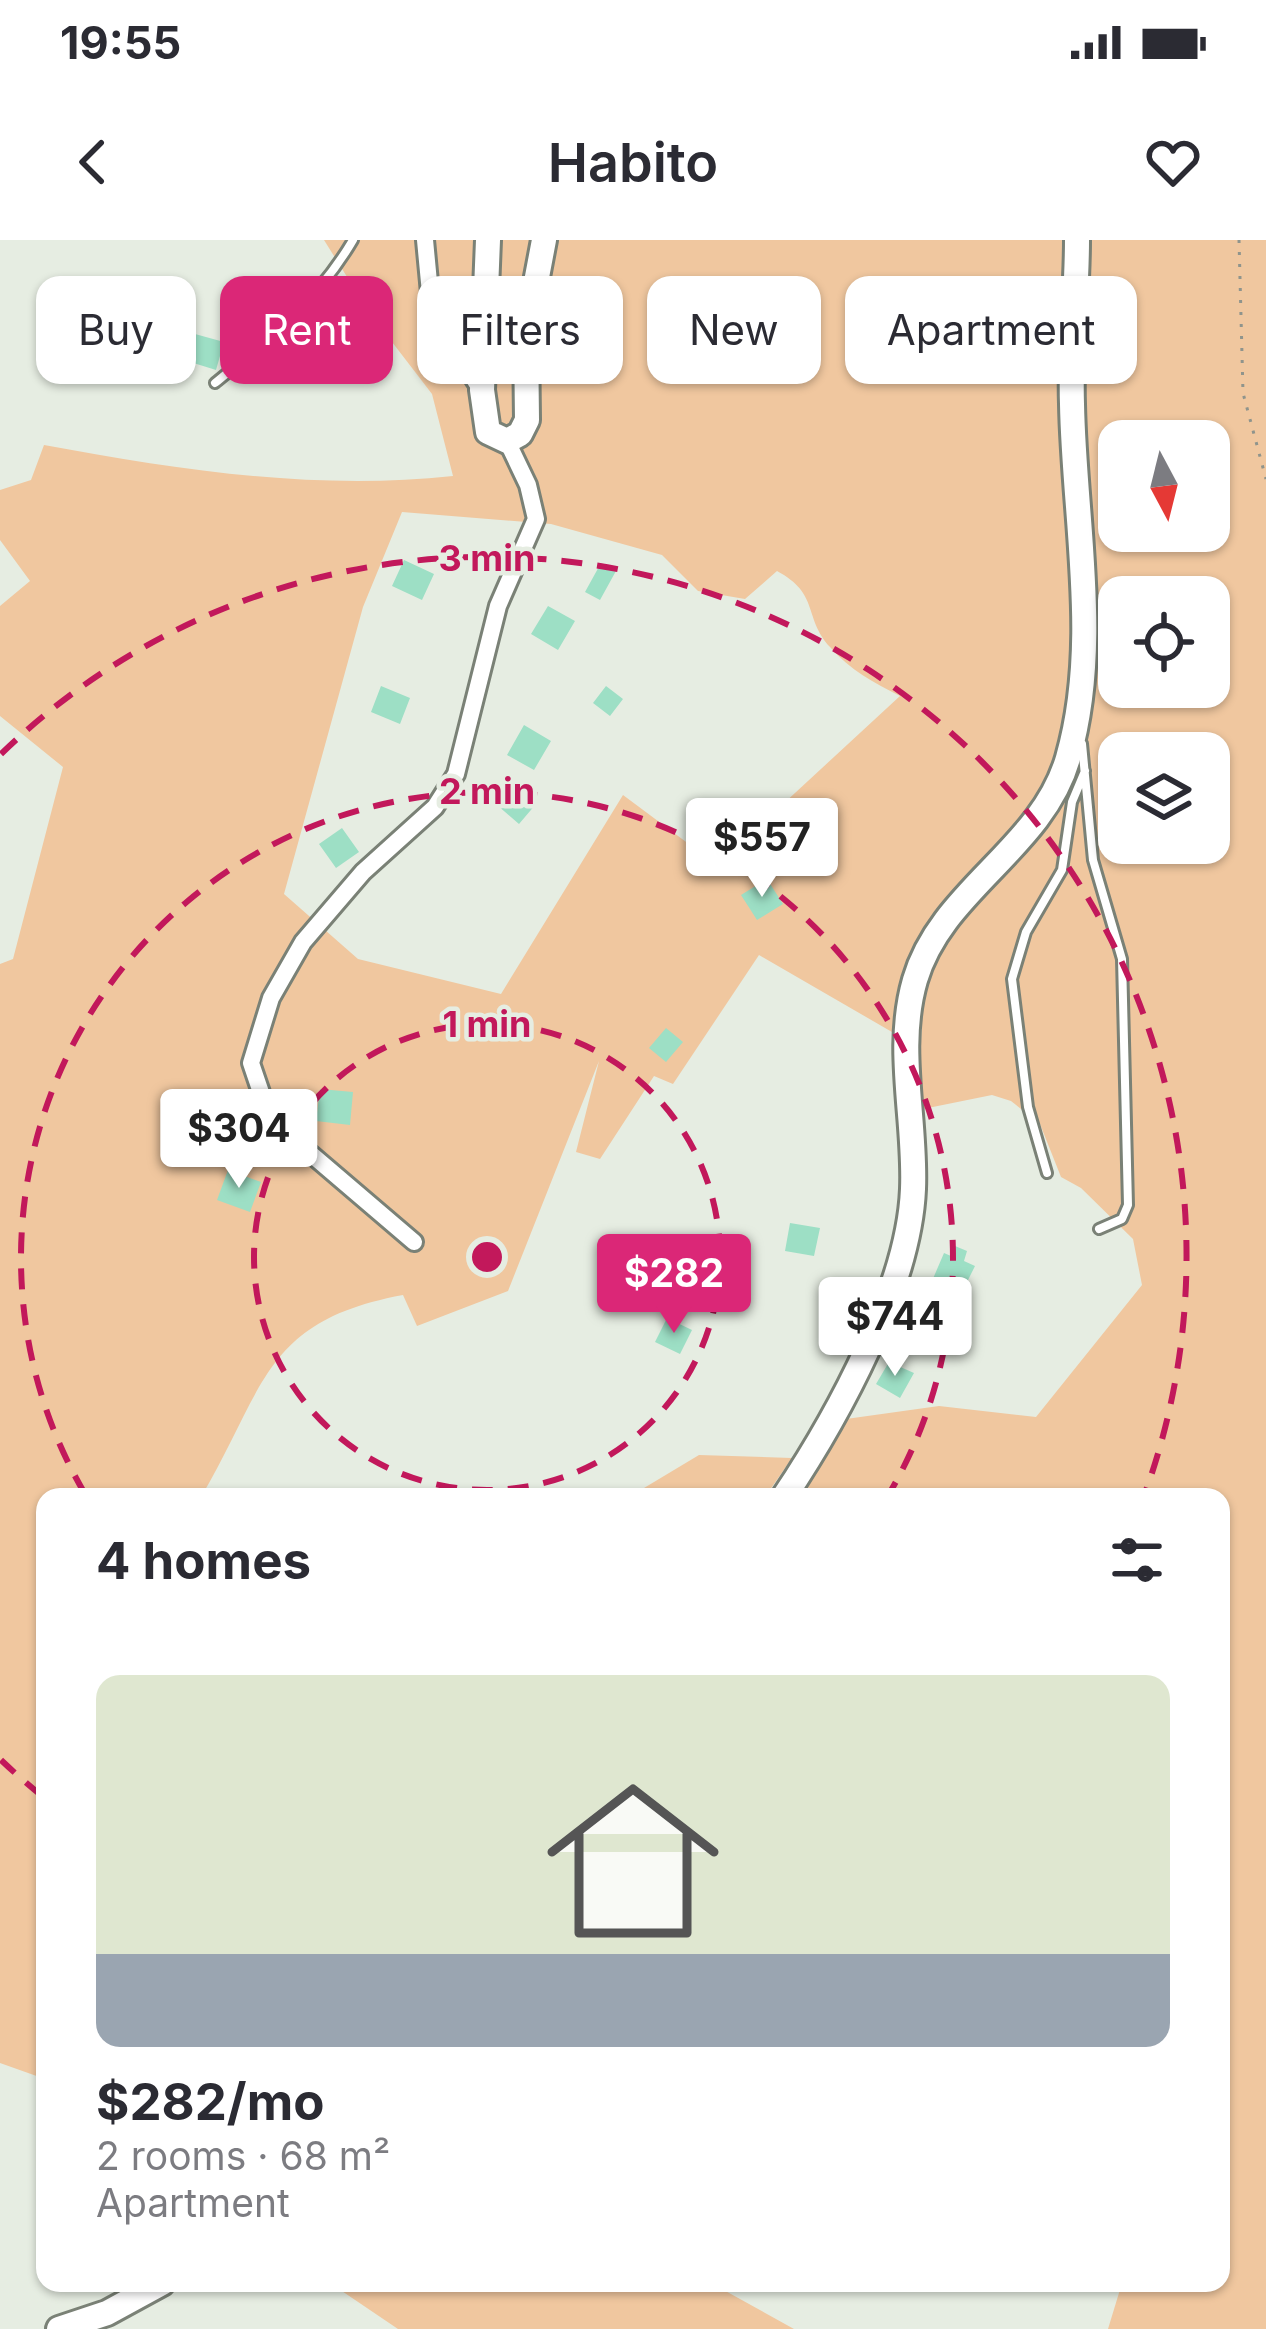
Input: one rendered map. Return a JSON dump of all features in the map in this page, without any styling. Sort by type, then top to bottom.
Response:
[{"type":"main road","points":[[488,240],[482,390],[488,432],[507,441],[520,434],[527,420],[526,335],[544,240]]},
{"type":"main road","points":[[789,1488],[855,1370],[901,1256],[913,1189],[906,1036],[916,978],[951,915],[1042,814],[1068,758],[1085,614],[1071,400],[1077,240]]},
{"type":"main road","points":[[59,2329],[107,2313],[146,2292]]},
{"type":"street","points":[[424,240],[432,314],[482,390]]},
{"type":"street","points":[[414,1242],[270,1119],[251,1063],[271,998],[303,942],[350,886],[435,807],[456,775],[498,606],[536,519],[528,485],[507,441]]},
{"type":"lane","points":[[215,383],[300,311],[334,273],[352,240]]},
{"type":"lane","points":[[1079,677],[1093,860],[1122,959],[1124,991],[1128,1205],[1122,1220],[1099,1229]]},
{"type":"lane","points":[[1047,1173],[1028,1107],[1012,979],[1026,932],[1062,870],[1072,802],[1086,770]]},
{"type":"path","points":[[1239,240],[1243,393],[1266,479]]},
{"type":"shaded area","points":[[324,240],[1266,240],[1266,2329],[1108,2329],[1119,2292],[1230,2292],[1230,1488],[803,1488],[846,1419],[939,1406],[1036,1417],[1142,1285],[1133,1239],[1081,1188],[1061,1177],[1040,1124],[1011,1101],[992,1095],[918,1110],[923,997],[936,956],[902,985],[892,1032],[759,955],[673,1084],[654,1076],[600,1159],[576,1152],[599,1061],[508,1291],[417,1326],[403,1295],[322,1322],[274,1364],[206,1488],[36,1488],[36,2076],[0,2063],[0,964],[13,959],[63,767],[0,716],[0,606],[30,581],[0,540],[0,490],[31,480],[44,445],[197,470],[299,479],[453,476],[432,394],[424,384],[623,384],[623,276],[417,276],[417,374],[393,343],[393,276],[346,276]],"holes":[[[402,512],[551,524],[662,555],[698,591],[745,599],[777,571],[800,588],[816,626],[838,655],[900,696],[717,865],[623,795],[501,994],[358,959],[284,894],[363,607]]]},
{"type":"shaded area","points":[[699,1455],[792,1458],[771,1488],[644,1488]]},
{"type":"shaded area","points":[[343,2292],[727,2292],[794,2329],[398,2329]]},
{"type":"building","points":[[196,334],[220,341],[216,370],[196,364]]},
{"type":"building","points":[[404,560],[434,574],[422,600],[392,586]]},
{"type":"building","points":[[601,563],[616,571],[600,600],[585,592]]},
{"type":"building","points":[[548,606],[575,621],[558,650],[531,634]]},
{"type":"building","points":[[381,686],[410,698],[400,724],[371,712]]},
{"type":"building","points":[[606,686],[623,699],[610,716],[593,703]]},
{"type":"building","points":[[524,725],[551,741],[534,770],[507,755]]},
{"type":"building","points":[[515,786],[536,804],[519,824],[497,805]]},
{"type":"building","points":[[342,828],[359,852],[336,868],[319,844]]},
{"type":"building","points":[[767,879],[783,904],[757,920],[741,895]]},
{"type":"building","points":[[666,1028],[683,1042],[666,1062],[649,1048]]},
{"type":"building","points":[[320,1089],[353,1092],[350,1125],[316,1121]]},
{"type":"building","points":[[228,1170],[261,1182],[250,1212],[217,1200]]},
{"type":"building","points":[[790,1223],[820,1228],[814,1256],[785,1251]]},
{"type":"building","points":[[955,1246],[967,1251],[964,1261],[975,1266],[961,1294],[932,1281],[944,1253],[951,1256]]},
{"type":"building","points":[[667,1318],[692,1330],[680,1354],[655,1342]]},
{"type":"building","points":[[889,1362],[914,1373],[900,1398],[876,1384]]}]
